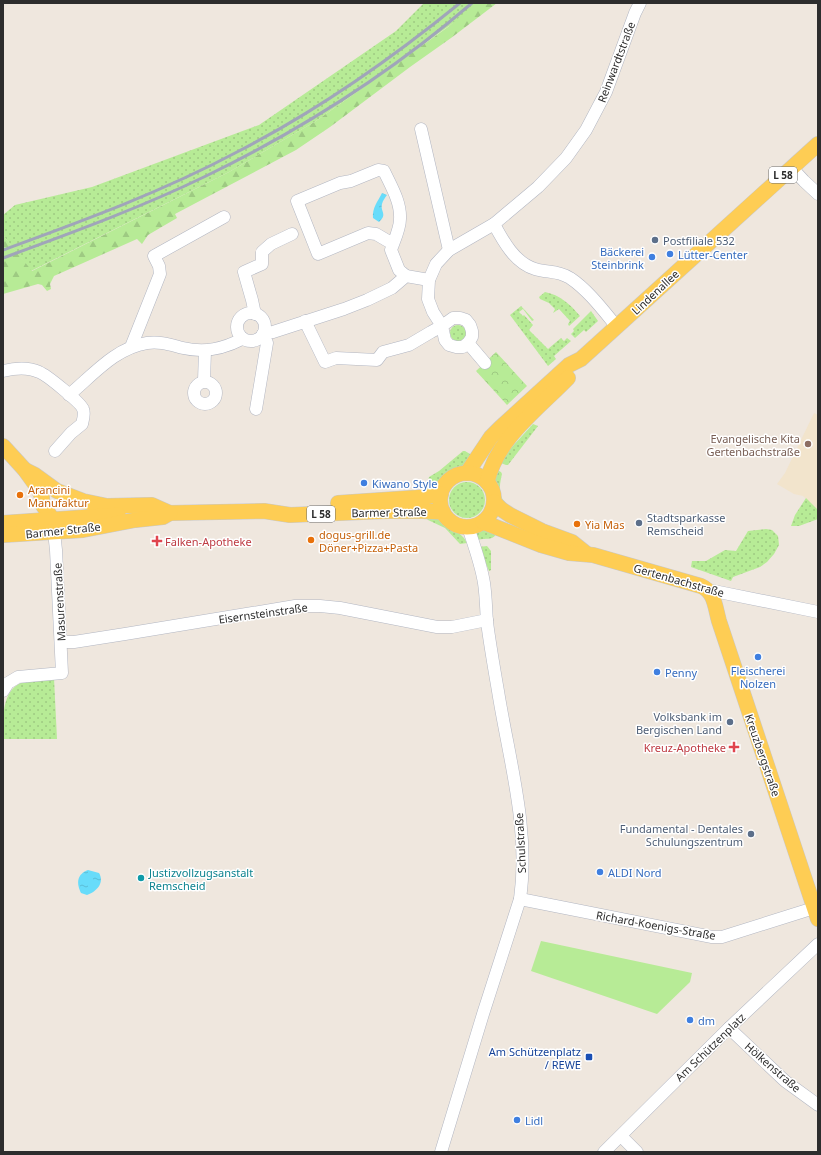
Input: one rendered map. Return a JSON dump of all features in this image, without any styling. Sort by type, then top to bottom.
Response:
[{"type":"main road","name":"Lindenallee","points":[[467,473],[491,437],[500,428],[569,365],[581,359],[617,327],[818,144]]},
{"type":"main road","name":"Lindenallee","points":[[487,482],[493,463],[502,448],[530,416],[574,371],[581,359]]},
{"type":"main road","points":[[3,446],[38,488],[42,497],[42,504],[54,526]]},
{"type":"main road","points":[[24,470],[35,475],[58,491],[88,502],[106,506],[152,505],[166,512]]},
{"type":"main road","points":[[467,473],[482,477],[487,482],[491,488],[494,502],[489,516],[483,522],[468,527],[456,525],[451,522],[443,512],[440,503],[441,494],[445,485],[452,478],[467,473]]},
{"type":"main road","points":[[47,484],[52,491],[57,504],[54,526]]},
{"type":"main road","name":"Barmer Straße","points":[[264,511],[288,506],[426,497],[441,494]]},
{"type":"main road","name":"Gertenbachstraße","points":[[494,502],[510,515],[542,531],[572,542],[587,554]]},
{"type":"main road","name":"Barmer Straße","points":[[3,535],[109,516],[166,512],[264,511],[290,515],[387,511],[443,512]]},
{"type":"main road","name":"Gertenbachstraße","points":[[483,522],[541,545],[569,553],[587,554],[693,583],[709,590]]},
{"type":"main road","name":"Barmer Straße","points":[[3,523],[54,526]]},
{"type":"main road","name":"Kreuzbergstraße","points":[[709,590],[816,912]]},
{"type":"street","name":"Reinwardtstraße","points":[[468,343],[463,347],[449,345],[445,340],[442,326],[433,312],[428,299],[429,280],[436,264],[449,250],[494,224],[538,188],[566,158],[586,130],[606,92],[640,3]]},
{"type":"street","points":[[421,129],[449,250]]},
{"type":"street","points":[[792,168],[804,182],[818,194]]},
{"type":"street","points":[[393,244],[376,234],[368,233],[318,254],[297,201],[340,183],[351,181],[378,170],[384,171],[400,209],[400,220],[393,244],[391,250],[399,270],[406,276],[429,280]]},
{"type":"street","points":[[131,347],[160,274],[160,266],[154,256],[224,217]]},
{"type":"street","points":[[494,224],[503,240],[523,263],[535,269],[558,272],[570,278],[586,292],[617,327]]},
{"type":"street","points":[[255,314],[244,272],[262,264],[262,252],[271,244],[292,234]]},
{"type":"street","points":[[69,395],[112,358],[131,347],[154,342],[168,343],[184,348],[205,351],[221,348],[242,339],[252,341],[258,339],[263,333],[273,332],[367,300],[392,288],[406,276]]},
{"type":"street","points":[[242,339],[237,331],[238,321],[245,314],[255,314],[261,318],[263,321],[263,333],[267,343],[256,409]]},
{"type":"street","points":[[305,321],[325,362],[336,358],[377,360],[383,352],[409,345],[453,318],[460,318],[466,320],[470,325],[472,337],[468,343],[485,363]]},
{"type":"street","points":[[204,381],[205,351]]},
{"type":"street","points":[[3,370],[28,369],[40,372],[78,401],[83,408],[84,413],[82,424],[54,451]]},
{"type":"street","name":"Masurenstraße","points":[[3,691],[8,683],[18,677],[62,673],[54,526]]},
{"type":"street","name":"Schulstraße","points":[[441,1152],[520,899],[523,860],[521,825],[487,620],[487,606],[483,577],[468,527]]},
{"type":"street","name":"Gertenbachstraße","points":[[709,590],[818,612]]},
{"type":"street","name":"Eisernsteinstraße","points":[[61,642],[74,642],[295,606],[340,608],[437,627],[487,620]]},
{"type":"street","name":"Richard-Koenigs-Straße","points":[[520,899],[712,937],[722,937],[816,912]]},
{"type":"street","name":"Am Schützenplatz","points":[[604,1152],[729,1028],[818,944]]},
{"type":"street","name":"Hölkenstraße","points":[[729,1028],[785,1081],[818,1105]]},
{"type":"street","points":[[621,1136],[638,1152]]},
{"type":"shaded area","name":"Evangelische Kita Gertenbachstraße","points":[[814,413],[818,415],[818,510],[803,496],[794,494],[777,484],[785,473]]},
{"type":"green space","points":[[424,3],[481,3],[316,121],[229,172],[31,271],[3,235],[3,215],[15,205],[92,187],[259,125],[396,31]]},
{"type":"green space","points":[[476,3],[497,3],[330,127],[296,150],[175,214],[177,218],[148,235],[142,244],[137,239],[54,276],[50,284],[51,289],[47,291],[42,285],[38,284],[3,294],[3,235],[32,271],[229,172],[316,121],[448,27]]},
{"type":"green space","points":[[545,292],[555,295],[564,301],[580,316],[569,326],[568,324],[570,321],[559,309],[553,313],[555,309],[549,303],[540,299],[539,297]]},
{"type":"green space","points":[[521,306],[534,320],[532,321],[523,309],[519,312],[523,316],[524,315],[533,325],[529,330],[548,349],[561,338],[564,341],[567,338],[571,341],[554,356],[556,359],[548,366],[510,315]]},
{"type":"green space","points":[[591,311],[598,321],[586,332],[584,330],[575,338],[571,334],[574,331],[573,329]]},
{"type":"green space","points":[[458,325],[465,330],[466,333],[461,340],[458,341],[451,336],[450,333],[455,326]]},
{"type":"green space","points":[[496,352],[527,386],[507,405],[476,371]]},
{"type":"green space","points":[[533,424],[538,426],[508,465],[498,462]]},
{"type":"green space","points":[[463,451],[475,457],[464,467],[447,474],[434,488],[425,493],[429,477],[439,471]]},
{"type":"green space","points":[[495,469],[502,474],[500,494],[509,508],[499,498],[494,479]]},
{"type":"green space","points":[[471,482],[480,487],[484,493],[484,507],[480,513],[471,518],[463,518],[454,513],[450,507],[449,496],[454,487],[460,483]]},
{"type":"green space","points":[[806,498],[818,510],[818,519],[799,526],[791,526],[795,515]]},
{"type":"green space","points":[[426,518],[439,518],[449,527],[458,532],[467,543],[460,544],[445,528]]},
{"type":"green space","points":[[482,529],[497,531],[492,538],[478,540],[475,532]]},
{"type":"green space","points":[[766,529],[772,530],[778,536],[779,545],[774,554],[760,567],[733,577],[731,581],[691,567],[692,561],[706,561],[725,550],[736,551],[748,531]]},
{"type":"green space","points":[[487,546],[491,551],[491,570],[489,571],[479,547]]},
{"type":"green space","points":[[54,678],[57,739],[3,739],[5,706],[11,691],[23,682]]},
{"type":"green space","points":[[541,941],[692,973],[690,982],[657,1014],[531,971]]},
{"type":"water","points":[[382,193],[387,195],[382,204],[383,217],[379,222],[373,218],[373,211]]},
{"type":"water","points":[[88,870],[99,873],[101,880],[99,887],[94,892],[87,895],[81,893],[78,886],[78,879]]},
{"type":"railway","points":[[3,250],[151,193],[209,167],[267,136],[352,84],[407,45],[460,3]]},
{"type":"railway","points":[[3,258],[105,220],[156,199],[206,176],[276,139],[311,119],[378,76],[410,53],[472,3]]},
{"type":"place","name":"Postfiliale 532","points":[[655,240]]},
{"type":"place","name":"Lütter-Center","points":[[670,254]]},
{"type":"place","name":"Bäckerei Steinbrink","points":[[652,257]]},
{"type":"place","name":"Evangelische Kita Gertenbachstraße","points":[[808,444]]},
{"type":"place","name":"Kiwano Style","points":[[364,483]]},
{"type":"place","name":"Arancini Manufaktur","points":[[20,495]]},
{"type":"place","name":"Stadtsparkasse Remscheid","points":[[639,523]]},
{"type":"place","name":"Yia Mas","points":[[577,524]]},
{"type":"place","name":"dogus-grill.de Döner+Pizza+Pasta","points":[[311,540]]},
{"type":"place","name":"Falken-Apotheke","points":[[157,541]]},
{"type":"place","name":"Fleischerei Nolzen","points":[[758,657]]},
{"type":"place","name":"Penny","points":[[657,672]]},
{"type":"place","name":"Volksbank im Bergischen Land","points":[[730,722]]},
{"type":"place","name":"Kreuz-Apotheke","points":[[734,747]]},
{"type":"place","name":"Fundamental - Dentales Schulungszentrum","points":[[751,834]]},
{"type":"place","name":"ALDI Nord","points":[[600,872]]},
{"type":"place","name":"Justizvollzugsanstalt Remscheid","points":[[141,878]]},
{"type":"place","name":"dm","points":[[690,1020]]},
{"type":"place","name":"Am Schützenplatz / REWE","points":[[589,1057]]},
{"type":"place","name":"Lidl","points":[[517,1120]]}]
